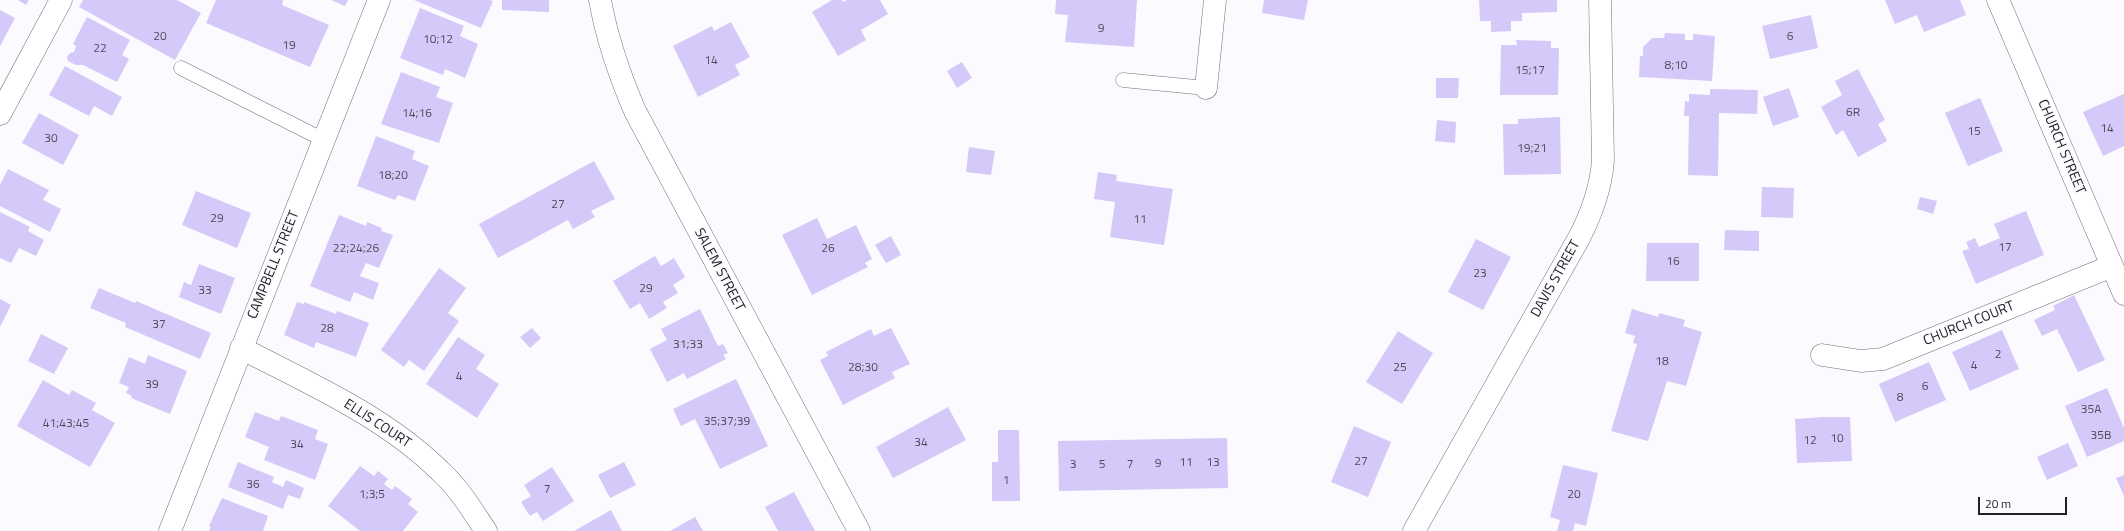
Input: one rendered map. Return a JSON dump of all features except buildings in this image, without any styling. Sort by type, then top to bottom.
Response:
[{"type":"street","points":[[0,114],[61,0]]},
{"type":"street","name":"CAMPBELL STREET","points":[[170,531],[379,0]]},
{"type":"street","name":"SALEM STREET","points":[[600,0],[614,60],[635,111],[859,531]]},
{"type":"street","points":[[1206,88],[1215,0]]},
{"type":"street","name":"DAVIS STREET","points":[[1414,531],[1579,238],[1594,205],[1600,183],[1603,160],[1600,0]]},
{"type":"street","name":"CHURCH STREET","points":[[1998,0],[2124,294]]},
{"type":"street","name":"CHURCH COURT","points":[[1822,355],[1860,361],[1884,359],[2112,266]]},
{"type":"street","name":"ELLIS COURT","points":[[242,348],[334,396],[398,435],[441,471],[465,498],[486,531]]},
{"type":"lane","points":[[181,68],[324,140]]},
{"type":"lane","points":[[1123,80],[1206,88]]}]
